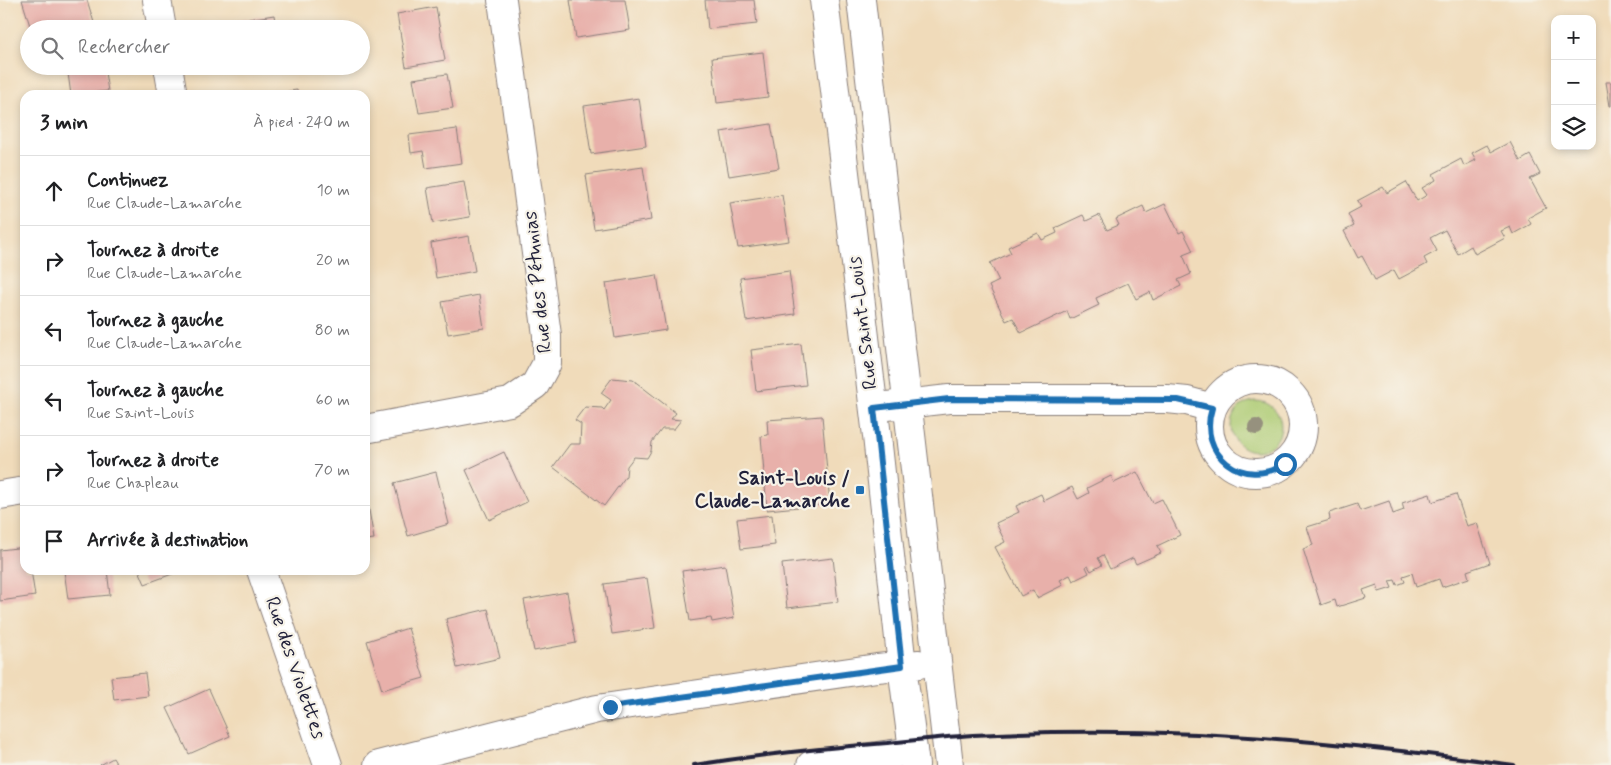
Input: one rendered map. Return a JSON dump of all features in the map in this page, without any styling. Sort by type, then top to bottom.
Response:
[{"type":"street","points":[[157,0],[160,20]]},
{"type":"street","name":"Rue des Pétunias","points":[[370,428],[510,402],[535,385],[547,363],[547,335],[502,0]]},
{"type":"street","name":"Rue Saint-Louis","points":[[824,0],[874,408],[914,758]]},
{"type":"street","name":"Rue Saint-Louis","points":[[861,0],[949,765]]},
{"type":"street","points":[[170,75],[172,90]]},
{"type":"street","points":[[874,408],[939,399],[972,398],[1167,399],[1187,401],[1212,408]]},
{"type":"street","points":[[0,495],[20,492]]},
{"type":"street","name":"Rue des Violettes","points":[[263,575],[328,765]]},
{"type":"street","points":[[378,765],[597,709],[877,668],[938,662]]},
{"type":"street","points":[[811,765],[914,758]]},
{"type":"green space","points":[[1251,401],[1261,401],[1274,408],[1281,421],[1281,431],[1274,444],[1261,451],[1251,451],[1242,447],[1235,440],[1231,431],[1231,421],[1235,412],[1242,405]]},
{"type":"building","points":[[22,0],[87,0],[93,20],[28,20]]},
{"type":"building","points":[[570,0],[625,0],[630,30],[576,38]]},
{"type":"building","points":[[705,0],[754,0],[757,24],[708,29]]},
{"type":"building","points":[[436,7],[445,60],[406,67],[397,14]]},
{"type":"building","points":[[274,15],[275,20],[242,20]]},
{"type":"building","points":[[763,52],[768,97],[717,103],[712,58]]},
{"type":"building","points":[[447,74],[453,108],[419,113],[413,79]]},
{"type":"building","points":[[68,75],[105,75],[108,90],[70,90]]},
{"type":"building","points":[[1606,82],[1611,82],[1611,106],[1610,106]]},
{"type":"building","points":[[639,98],[646,146],[591,154],[584,106]]},
{"type":"building","points":[[771,124],[779,168],[729,176],[721,132]]},
{"type":"building","points":[[457,129],[462,163],[426,168],[423,151],[411,153],[409,135]]},
{"type":"building","points":[[1510,142],[1520,161],[1530,155],[1540,174],[1530,179],[1546,208],[1528,218],[1531,224],[1513,234],[1510,227],[1501,231],[1505,238],[1475,254],[1471,246],[1458,254],[1445,230],[1430,238],[1437,251],[1424,258],[1427,264],[1399,279],[1394,270],[1375,280],[1362,256],[1358,258],[1344,231],[1354,226],[1348,214],[1361,207],[1357,201],[1383,187],[1387,193],[1406,182],[1417,201],[1427,195],[1422,188],[1436,180],[1433,174],[1461,159],[1464,166],[1476,160],[1472,153],[1487,145],[1491,152]]},
{"type":"building","points":[[643,167],[651,220],[594,229],[586,175]]},
{"type":"building","points":[[464,182],[470,217],[433,223],[427,188]]},
{"type":"building","points":[[782,195],[789,241],[738,248],[730,203]]},
{"type":"building","points":[[1165,204],[1179,233],[1183,231],[1193,251],[1183,255],[1191,274],[1178,280],[1181,286],[1153,300],[1150,292],[1136,299],[1128,283],[1096,298],[1099,305],[1070,319],[1067,311],[1021,333],[1013,318],[1006,321],[989,286],[999,281],[990,263],[1011,253],[1008,247],[1038,233],[1042,240],[1057,233],[1055,228],[1083,215],[1086,221],[1099,215],[1107,230],[1119,225],[1116,219],[1143,206],[1146,213]]},
{"type":"building","points":[[469,236],[475,271],[436,278],[431,243]]},
{"type":"building","points":[[789,271],[795,314],[746,321],[740,278]]},
{"type":"building","points":[[657,275],[666,330],[615,338],[606,283]]},
{"type":"building","points":[[479,295],[484,328],[448,334],[442,302]]},
{"type":"building","points":[[801,344],[806,385],[756,391],[751,350]]},
{"type":"building","points":[[612,378],[633,380],[676,413],[671,419],[681,420],[674,429],[662,429],[652,442],[651,451],[647,458],[634,457],[627,466],[626,476],[604,506],[553,467],[570,444],[580,444],[581,424],[575,420],[585,407],[602,408],[604,410],[611,400],[601,393]]},
{"type":"building","points":[[822,416],[830,504],[767,510],[761,436],[768,435],[767,420]]},
{"type":"building","points":[[504,452],[527,502],[489,520],[466,470]]},
{"type":"building","points":[[436,472],[449,524],[408,536],[394,483]]},
{"type":"building","points":[[1137,472],[1153,503],[1162,499],[1180,535],[1157,546],[1161,553],[1136,564],[1133,558],[1110,569],[1103,555],[1098,558],[1102,565],[1091,571],[1088,566],[1086,567],[1089,573],[1073,581],[1070,575],[1060,580],[1063,585],[1037,598],[1033,590],[1021,596],[995,547],[1005,542],[996,523],[1019,512],[1016,506],[1041,494],[1044,501],[1072,487],[1078,499],[1089,493],[1087,488],[1111,476],[1114,483]]},
{"type":"building","points":[[1430,494],[1432,502],[1456,494],[1467,526],[1477,523],[1490,563],[1467,571],[1469,578],[1442,587],[1439,579],[1416,587],[1412,573],[1403,576],[1405,582],[1397,585],[1395,580],[1389,581],[1392,588],[1379,592],[1377,585],[1363,590],[1366,598],[1337,607],[1335,600],[1321,605],[1303,549],[1313,545],[1307,527],[1330,520],[1329,513],[1357,504],[1360,511],[1389,501],[1393,514],[1404,510],[1402,503]]},
{"type":"building","points":[[772,515],[775,545],[741,549],[737,519]]},
{"type":"building","points":[[370,516],[374,539],[370,539]]},
{"type":"building","points":[[20,548],[20,575],[32,575],[35,596],[0,601],[0,550]]},
{"type":"building","points":[[833,558],[838,602],[787,608],[782,564]]},
{"type":"building","points":[[725,565],[734,618],[712,622],[711,618],[690,621],[682,571]]},
{"type":"building","points":[[65,575],[108,575],[110,595],[68,599]]},
{"type":"building","points":[[141,575],[169,575],[145,584]]},
{"type":"building","points":[[647,578],[655,628],[612,634],[604,584]]},
{"type":"building","points":[[567,592],[576,643],[534,651],[524,600]]},
{"type":"building","points":[[488,609],[500,658],[457,668],[446,619]]},
{"type":"building","points":[[408,628],[424,678],[382,690],[367,641]]},
{"type":"building","points":[[145,673],[148,696],[114,700],[111,677]]},
{"type":"building","points":[[209,689],[230,736],[189,754],[167,708]]},
{"type":"building","points":[[113,758],[117,765],[100,765]]},
{"type":"railway","points":[[694,765],[790,752],[951,737],[1085,732],[1197,734],[1316,742],[1514,765]]},
{"type":"place","name":"Saint-Louis / Claude-Lamarche","points":[[860,490]]},
{"type":"route","points":[[610,707],[902,666],[874,408],[930,400],[972,398],[1167,399],[1187,401],[1212,408],[1208,428],[1211,442],[1217,454],[1233,468],[1259,474],[1279,468],[1285,464]]}]
